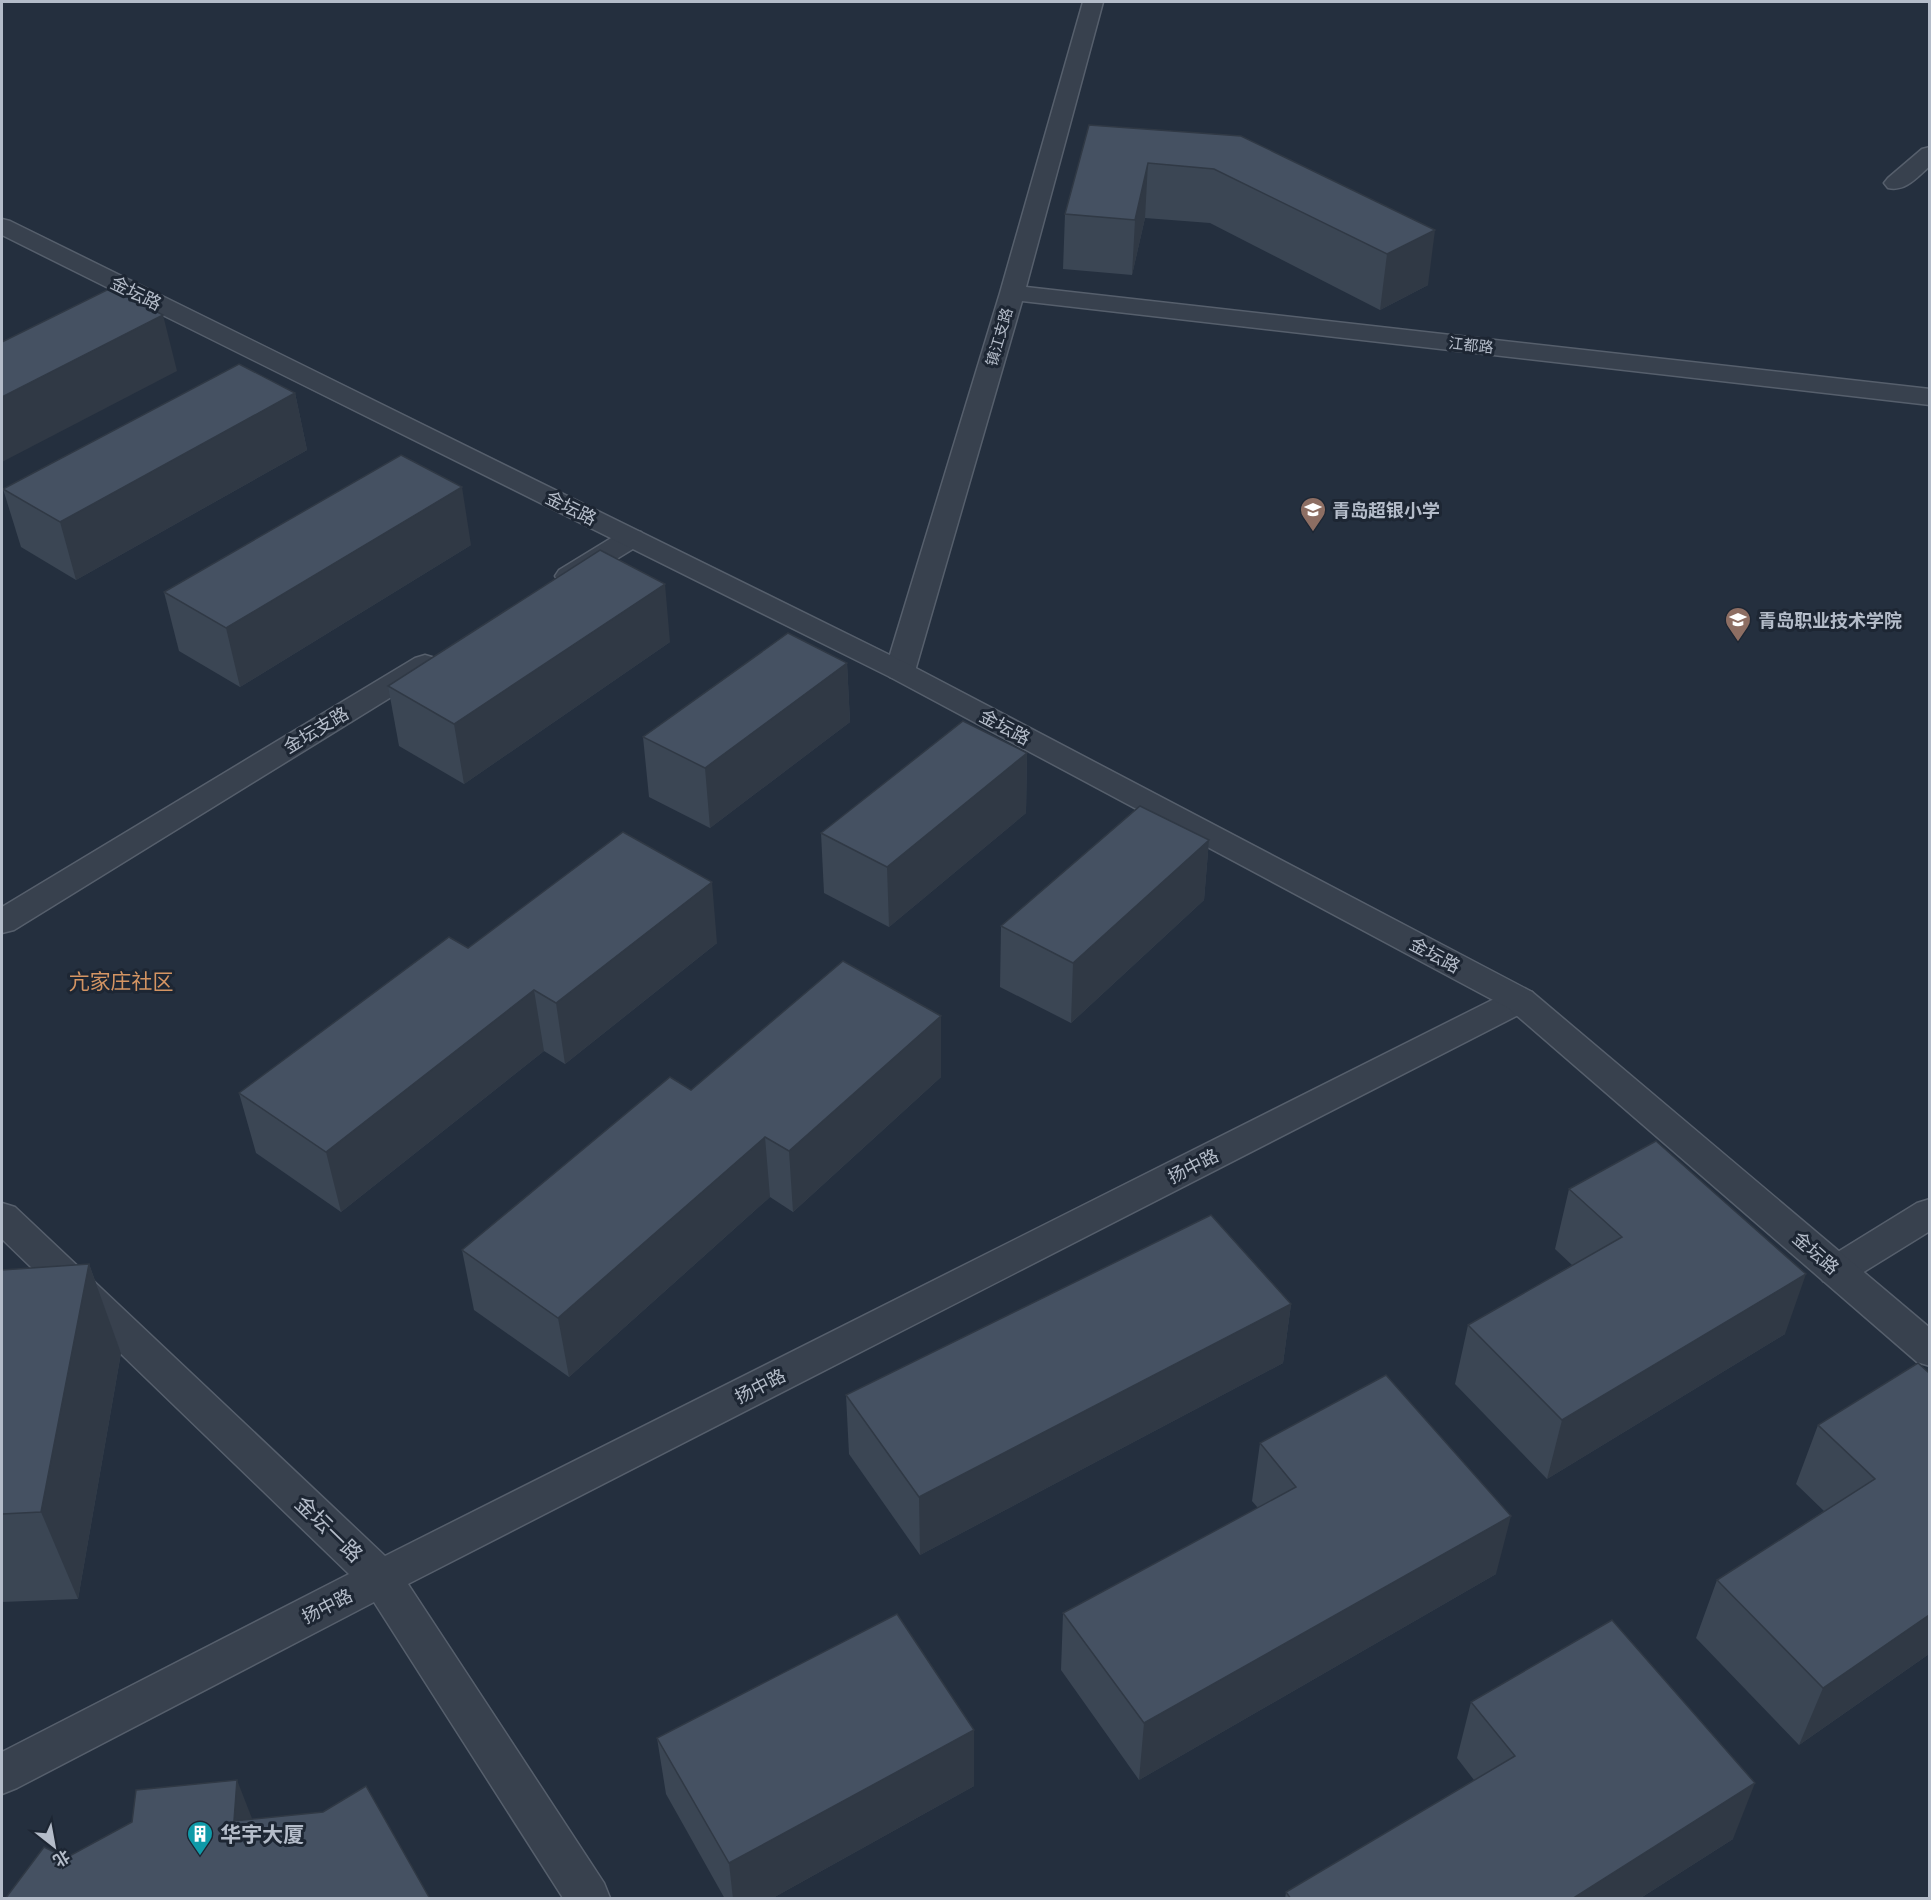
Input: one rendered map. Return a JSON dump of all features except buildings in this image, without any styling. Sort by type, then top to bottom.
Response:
[{"type":"street","name":"镇江支路","points":[[900,671],[1011,293],[1093,2]]},
{"type":"street","points":[[1896,183],[1929,154]]},
{"type":"street","name":"金坛路","points":[[2,226],[900,671],[1520,1000],[1929,1351]]},
{"type":"street","name":"江都路","points":[[1011,293],[1929,397]]},
{"type":"street","points":[[541,593],[631,538]]},
{"type":"street","name":"金坛支路","points":[[2,922],[450,648]]},
{"type":"street","name":"扬中路","points":[[2,1774],[381,1578],[1520,1000]]},
{"type":"street","points":[[1836,1271],[1929,1213]]},
{"type":"street","name":"金坛一路","points":[[2,1217],[381,1578],[588,1899]]},
{"type":"place","name":"青岛超银小学","points":[[1313,533]]},
{"type":"place","name":"青岛职业技术学院","points":[[1738,643]]},
{"type":"place","name":"华宇大厦","points":[[200,1857]]},
{"type":"district","name":"亢家庄社区","points":[[121,981]]}]
